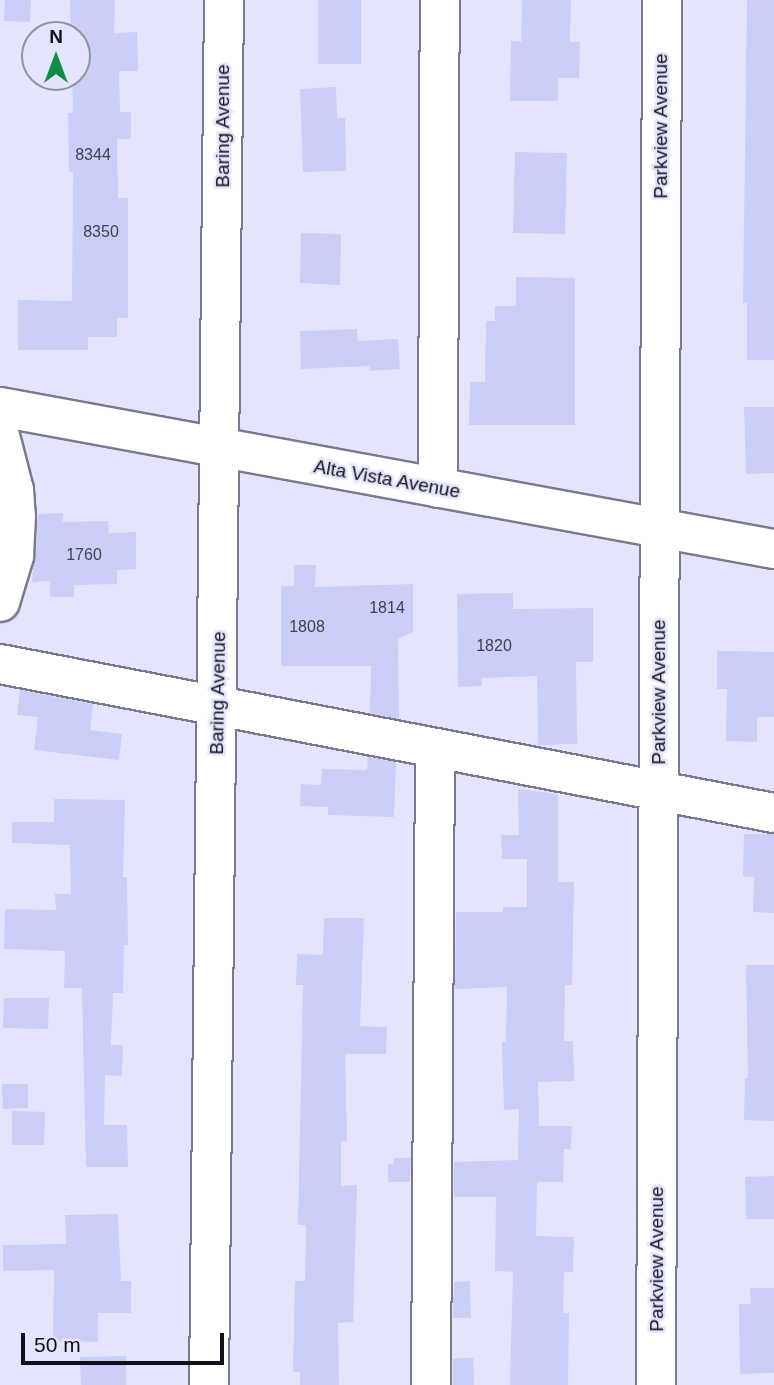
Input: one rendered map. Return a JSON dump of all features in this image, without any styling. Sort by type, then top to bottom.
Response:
[{"type":"street","name":"Baring Avenue","points":[[209,1385],[222,449],[224,0]]},
{"type":"street","points":[[438,488],[440,0]]},
{"type":"street","name":"Parkview Avenue","points":[[656,1385],[662,0]]},
{"type":"street","name":"Alta Vista Avenue","points":[[0,407],[774,549]]},
{"type":"street","points":[[0,436],[14,490],[16,516],[14,556],[0,602]]},
{"type":"street","points":[[0,664],[774,813]]},
{"type":"street","points":[[430,1385],[435,748]]},
{"type":"building","points":[[5,0],[31,0],[30,21],[4,21]]},
{"type":"building","points":[[70,0],[115,0],[114,33],[137,32],[138,71],[119,71],[120,112],[131,112],[131,139],[117,139],[118,198],[128,198],[128,318],[117,318],[117,337],[88,337],[88,350],[18,350],[18,300],[72,301],[73,172],[69,172],[68,113],[73,113],[72,91],[91,91],[91,21],[71,21]]},
{"type":"building","points":[[318,0],[361,0],[361,64],[318,64]]},
{"type":"building","points":[[522,0],[571,0],[570,42],[580,42],[579,78],[558,78],[558,101],[510,101],[511,41],[521,42]]},
{"type":"building","points":[[747,0],[774,0],[774,360],[747,360],[747,303],[743,303]]},
{"type":"building","points":[[336,87],[337,118],[345,118],[346,171],[303,172],[300,89]]},
{"type":"building","points":[[515,152],[567,153],[565,234],[513,233]]},
{"type":"building","points":[[301,233],[341,234],[340,285],[300,283]]},
{"type":"building","points":[[516,277],[575,278],[575,425],[469,425],[470,382],[485,382],[486,321],[495,321],[495,306],[516,306]]},
{"type":"building","points":[[357,329],[358,341],[398,339],[400,369],[370,371],[369,366],[301,369],[300,331]]},
{"type":"building","points":[[744,407],[774,407],[774,473],[746,474]]},
{"type":"building","points":[[63,513],[63,522],[108,521],[109,533],[136,532],[136,569],[117,570],[117,584],[74,585],[74,597],[50,597],[50,581],[32,582],[38,514]]},
{"type":"building","points":[[294,565],[316,565],[315,587],[413,584],[413,632],[398,639],[399,719],[370,713],[371,666],[281,666],[281,586],[294,586]]},
{"type":"building","points":[[513,593],[513,609],[593,608],[593,662],[576,662],[577,744],[538,745],[537,676],[481,678],[482,686],[458,687],[457,594]]},
{"type":"building","points":[[717,651],[774,652],[774,717],[757,717],[757,742],[726,741],[727,689],[717,689]]},
{"type":"building","points":[[20,690],[93,704],[90,730],[122,734],[119,760],[34,750],[38,717],[17,715]]},
{"type":"building","points":[[368,757],[396,762],[394,817],[328,815],[328,807],[300,806],[301,784],[321,785],[322,769],[367,770]]},
{"type":"building","points":[[518,789],[558,794],[558,882],[574,882],[572,985],[565,985],[564,1041],[573,1041],[574,1081],[538,1082],[539,1126],[572,1126],[571,1149],[564,1149],[563,1182],[537,1182],[536,1236],[574,1237],[573,1272],[564,1272],[563,1313],[569,1313],[568,1385],[510,1385],[513,1272],[495,1271],[496,1197],[454,1197],[454,1162],[518,1160],[519,1109],[504,1110],[502,1042],[506,1042],[507,987],[455,989],[456,912],[503,912],[503,907],[527,907],[527,859],[502,859],[501,835],[519,835]]},
{"type":"building","points":[[54,799],[125,800],[123,877],[127,877],[128,945],[124,945],[123,993],[113,993],[111,1045],[123,1045],[122,1076],[105,1075],[104,1125],[127,1125],[128,1167],[86,1167],[82,988],[64,988],[65,951],[4,949],[5,909],[56,910],[55,894],[71,894],[70,845],[12,843],[12,822],[54,822]]},
{"type":"building","points":[[744,834],[774,834],[774,913],[753,912],[754,877],[743,876]]},
{"type":"building","points":[[324,918],[364,918],[360,1026],[387,1027],[386,1054],[345,1054],[347,1141],[341,1141],[341,1186],[357,1185],[353,1322],[338,1323],[339,1385],[300,1385],[300,1372],[293,1372],[295,1281],[305,1281],[306,1225],[298,1225],[303,985],[296,985],[297,954],[323,955]]},
{"type":"building","points":[[746,965],[774,965],[774,1121],[744,1120],[745,1078],[748,1078]]},
{"type":"building","points":[[4,998],[49,998],[48,1029],[3,1028]]},
{"type":"building","points":[[2,1084],[28,1084],[28,1108],[3,1109]]},
{"type":"building","points":[[12,1111],[45,1112],[44,1145],[12,1145]]},
{"type":"building","points":[[394,1158],[411,1158],[410,1182],[388,1182],[388,1164],[393,1164]]},
{"type":"building","points":[[774,1176],[774,1219],[746,1219],[745,1177]]},
{"type":"building","points":[[118,1214],[121,1281],[131,1281],[131,1313],[98,1313],[98,1342],[53,1341],[54,1270],[3,1271],[3,1245],[66,1244],[65,1215]]},
{"type":"building","points":[[470,1281],[471,1318],[453,1318],[454,1282]]},
{"type":"building","points":[[750,1288],[774,1288],[774,1373],[740,1374],[739,1304],[751,1304]]},
{"type":"building","points":[[126,1356],[126,1385],[81,1385],[80,1357]]},
{"type":"building","points":[[473,1358],[474,1385],[453,1385],[453,1359]]}]
